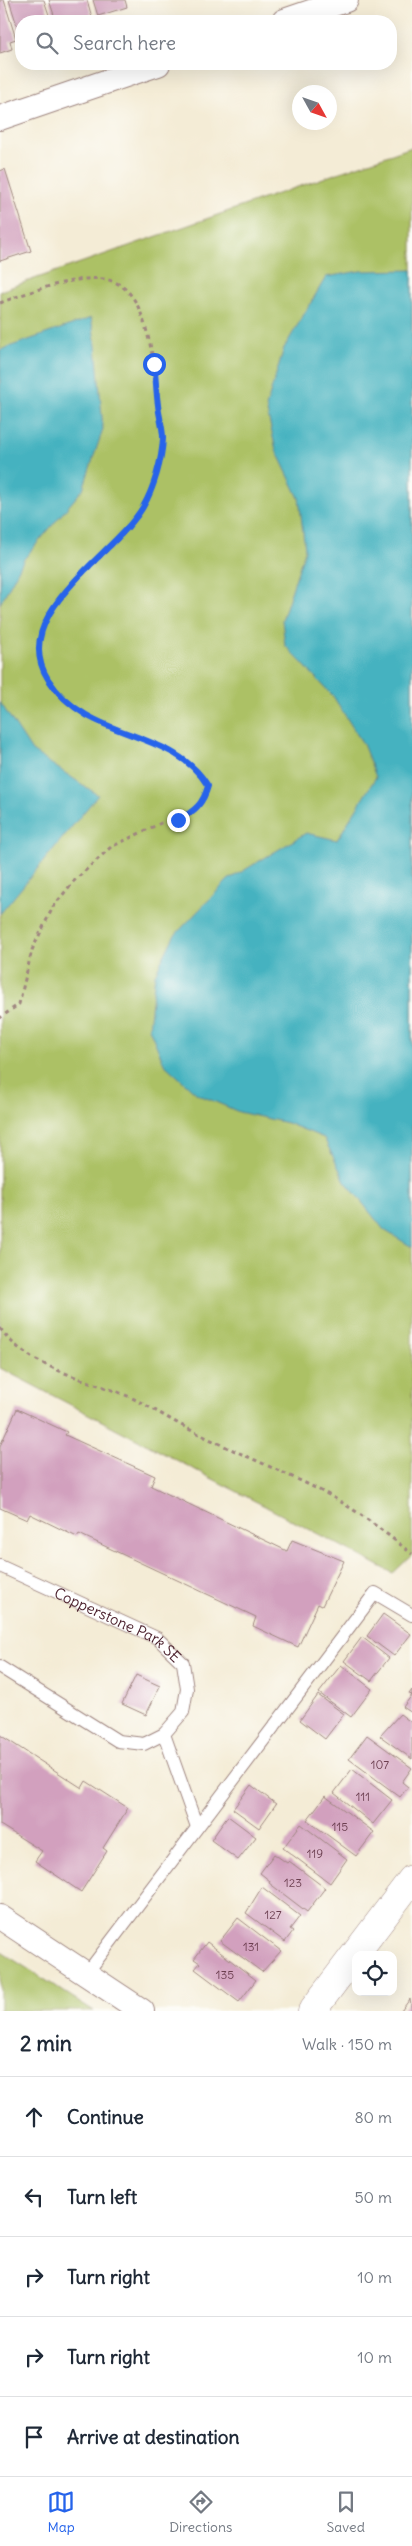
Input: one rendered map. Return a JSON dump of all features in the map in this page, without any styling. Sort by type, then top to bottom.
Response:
[{"type":"street","points":[[302,15],[346,0]]},
{"type":"street","points":[[0,118],[140,70]]},
{"type":"street","points":[[312,2011],[412,1879]]},
{"type":"street","points":[[0,1917],[142,2011]]},
{"type":"lane","name":"Copperstone Park SE","points":[[0,1566],[157,1638],[183,1663],[187,1689],[183,1712],[164,1734],[144,1744],[118,1741],[0,1667]]},
{"type":"lane","points":[[86,1973],[375,1593],[412,1615]]},
{"type":"lane","points":[[164,1734],[197,1827]]},
{"type":"path","points":[[0,303],[80,280],[106,278],[117,282],[136,301],[154,364],[163,438],[159,468],[144,506],[124,534],[76,580],[51,609],[42,632],[40,655],[48,678],[62,697],[80,712],[99,723],[176,753],[196,770],[208,786],[204,799],[194,811],[178,820],[161,823],[111,847],[73,882],[53,907],[32,950],[19,1004],[0,1018]]},
{"type":"path","points":[[0,1328],[8,1340],[34,1357],[68,1375],[131,1398],[194,1432],[330,1495],[381,1529],[412,1554]]},
{"type":"green space","points":[[412,147],[412,1555],[393,1573],[0,1368],[0,291]]},
{"type":"green space","points":[[0,1951],[94,2011],[0,2011]]},
{"type":"water","points":[[412,270],[412,1247],[384,1230],[345,1181],[324,1138],[287,1123],[239,1112],[197,1094],[164,1064],[149,1028],[155,974],[174,936],[228,880],[306,833],[337,840],[376,777],[363,744],[333,696],[285,645],[282,620],[305,550],[299,498],[276,450],[266,407],[284,348],[326,277],[360,271]]},
{"type":"water","points":[[91,318],[96,345],[103,429],[83,489],[24,559],[0,604],[0,350]]},
{"type":"water","points":[[0,702],[32,751],[98,795],[0,914]]},
{"type":"building","points":[[0,0],[4,0],[15,39],[10,41],[12,49],[0,53]]},
{"type":"building","points":[[9,0],[44,0],[49,15],[15,15],[15,19]]},
{"type":"building","points":[[49,0],[87,0],[91,15],[54,15]]},
{"type":"building","points":[[93,0],[125,0],[127,7],[98,15]]},
{"type":"building","points":[[5,169],[31,251],[0,261],[0,171]]},
{"type":"building","points":[[17,1409],[67,1432],[65,1435],[155,1476],[151,1486],[287,1551],[292,1540],[344,1561],[322,1606],[318,1604],[298,1647],[253,1626],[256,1617],[79,1534],[77,1537],[30,1514],[27,1520],[0,1508],[0,1446]]},
{"type":"building","points":[[383,1614],[411,1634],[394,1656],[367,1636]]},
{"type":"building","points":[[362,1637],[389,1658],[371,1681],[344,1661]]},
{"type":"building","points":[[341,1665],[372,1689],[351,1717],[319,1693]]},
{"type":"building","points":[[136,1675],[160,1686],[146,1715],[122,1704]]},
{"type":"building","points":[[318,1695],[344,1714],[325,1739],[300,1720]]},
{"type":"building","points":[[412,1695],[412,1713],[403,1707]]},
{"type":"building","points":[[400,1714],[412,1723],[412,1759],[380,1736]]},
{"type":"building","points":[[0,1735],[82,1788],[86,1781],[128,1808],[103,1848],[107,1851],[81,1892],[35,1861],[42,1851],[0,1825]]},
{"type":"building","points":[[367,1735],[412,1768],[402,1782],[408,1787],[400,1797],[349,1759]]},
{"type":"building","points":[[352,1769],[392,1800],[373,1824],[334,1793]]},
{"type":"building","points":[[251,1785],[276,1804],[259,1828],[233,1809]]},
{"type":"building","points":[[325,1796],[374,1832],[356,1856],[307,1820]]},
{"type":"building","points":[[228,1816],[256,1837],[238,1860],[211,1840]]},
{"type":"building","points":[[301,1824],[347,1859],[330,1883],[283,1848]]},
{"type":"building","points":[[274,1854],[287,1863],[289,1861],[325,1888],[307,1912],[269,1883],[270,1881],[260,1873]]},
{"type":"building","points":[[262,1887],[300,1916],[290,1929],[293,1931],[285,1942],[246,1913]]},
{"type":"building","points":[[238,1918],[281,1951],[262,1972],[220,1941]]},
{"type":"building","points":[[207,1942],[256,1980],[239,2002],[195,1969],[200,1963],[194,1959]]},
{"type":"building","points":[[410,1999],[412,2011],[401,2011]]},
{"type":"route","points":[[154,364],[163,438],[159,468],[144,506],[124,534],[76,580],[51,609],[42,632],[40,655],[48,678],[62,697],[80,712],[99,723],[176,753],[203,777],[208,786],[204,799],[194,811],[178,820]]}]
